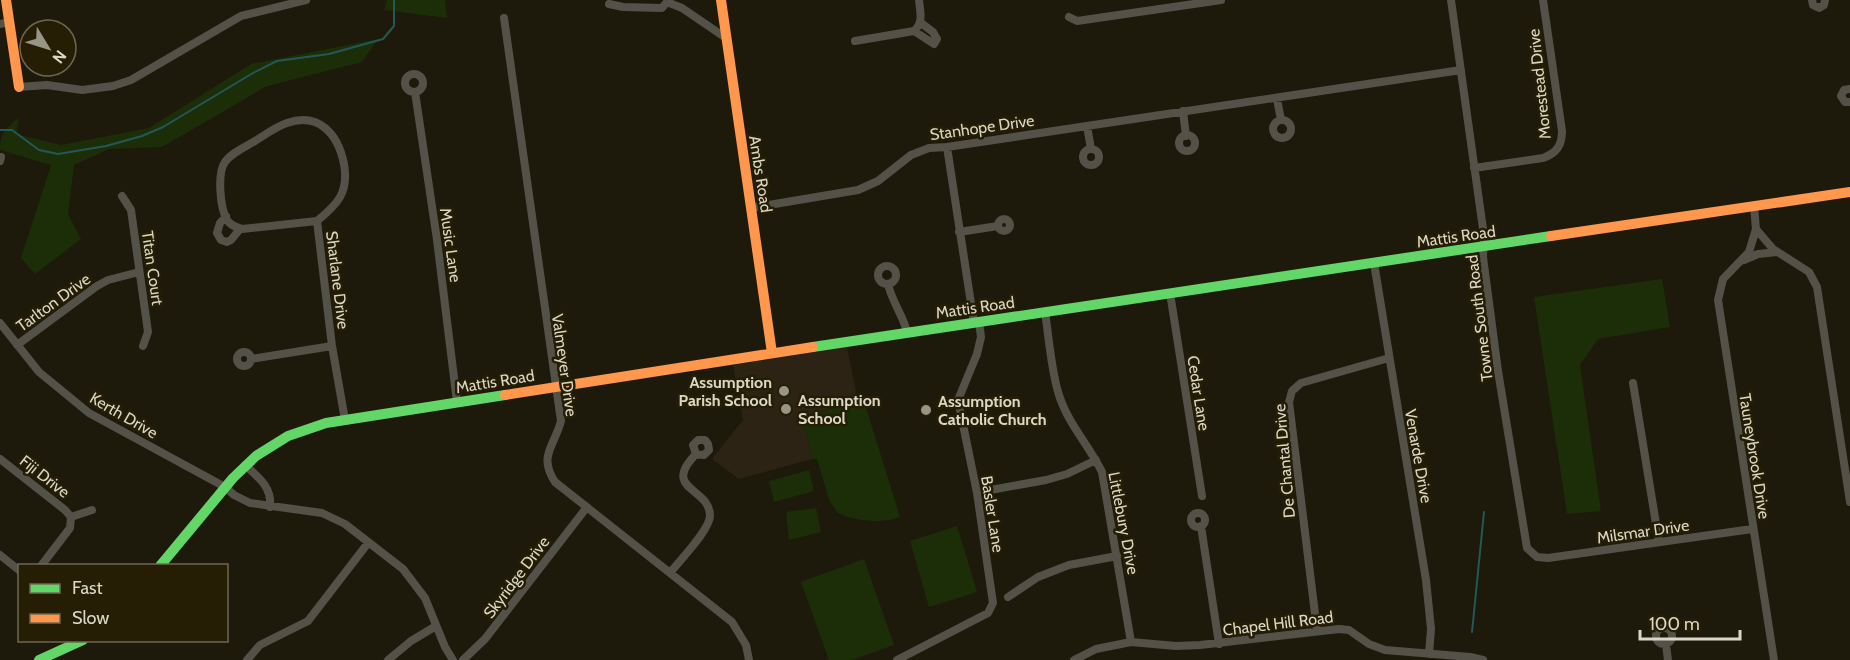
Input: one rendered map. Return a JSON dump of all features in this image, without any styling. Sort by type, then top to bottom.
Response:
[{"type":"main road","points":[[6,0],[5,23],[19,87]]},
{"type":"main road","name":"Ambs Road","points":[[721,0],[772,353]]},
{"type":"main road","name":"Mattis Road","points":[[162,564],[245,465],[267,448],[301,430],[345,420],[907,332],[1850,192]]},
{"type":"main road","points":[[39,660],[79,642]]},
{"type":"street","points":[[19,87],[47,85],[82,90],[113,86],[131,80],[242,16],[306,0]]},
{"type":"street","points":[[855,41],[918,28],[919,0]]},
{"type":"street","points":[[1069,17],[1077,21],[1221,0]]},
{"type":"street","name":"Towne South Road","points":[[1451,0],[1484,236],[1483,257],[1498,371],[1520,516],[1527,548],[1537,557]]},
{"type":"street","name":"Morestead Drive","points":[[1473,168],[1543,158],[1551,155],[1560,144],[1562,131],[1543,0]]},
{"type":"street","points":[[1812,0],[1813,4],[1819,8],[1825,0]]},
{"type":"street","points":[[609,4],[623,7],[662,8],[667,2],[682,8],[726,38]]},
{"type":"street","name":"Valmeyer Drive","points":[[504,18],[561,421],[546,458],[548,471],[555,482],[732,622],[746,645],[749,660]]},
{"type":"street","name":"Stanhope Drive","points":[[751,207],[858,190],[878,181],[911,155],[929,148],[1277,99],[1461,70]]},
{"type":"street","points":[[1850,89],[1844,90],[1841,96],[1845,102],[1850,102]]},
{"type":"street","name":"Music Lane","points":[[415,92],[437,240],[457,402]]},
{"type":"street","points":[[1277,99],[1281,120]]},
{"type":"street","points":[[1183,111],[1186,136]]},
{"type":"street","name":"Sharlane Drive","points":[[226,216],[219,173],[225,161],[277,127],[289,122],[306,120],[319,124],[335,135],[346,174],[344,188],[336,205],[317,221],[332,346],[345,420]]},
{"type":"street","points":[[1087,126],[1091,149]]},
{"type":"street","points":[[947,147],[959,232],[977,323]]},
{"type":"street","name":"Titan Court","points":[[122,196],[131,210],[148,332],[143,346]]},
{"type":"street","name":"Tauneybrook Drive","points":[[1754,206],[1756,229],[1749,252],[1723,279],[1718,300],[1774,660]]},
{"type":"street","points":[[240,229],[227,242],[221,240],[217,233],[226,216],[233,226],[240,229],[317,221]]},
{"type":"street","points":[[959,232],[998,226]]},
{"type":"street","points":[[1756,229],[1777,252],[1809,272],[1817,287],[1850,502]]},
{"type":"street","points":[[1740,262],[1758,254],[1777,252]]},
{"type":"street","name":"Venarde Drive","points":[[1374,263],[1426,580],[1431,629],[1429,654]]},
{"type":"street","name":"Tarlton Drive","points":[[17,345],[97,286],[108,280],[139,272]]},
{"type":"street","points":[[888,284],[907,332]]},
{"type":"street","name":"Cedar Lane","points":[[1170,294],[1202,496]]},
{"type":"street","name":"Littlebury Drive","points":[[1045,312],[1059,394],[1070,421],[1096,460],[1103,479],[1131,642]]},
{"type":"street","name":"Kerth Drive","points":[[0,323],[39,372],[89,413],[250,503],[322,513],[345,524],[403,569],[425,598],[453,660]]},
{"type":"street","name":"Basler Lane","points":[[897,660],[988,613],[993,603],[977,493],[958,400],[977,354],[981,337],[977,323]]},
{"type":"street","points":[[250,359],[332,346]]},
{"type":"street","name":"De Chantal Drive","points":[[1317,630],[1289,402],[1292,391],[1301,383],[1389,358]]},
{"type":"street","points":[[1633,383],[1659,542]]},
{"type":"street","points":[[670,573],[707,527],[711,517],[708,506],[686,485],[683,474],[685,465],[696,454]]},
{"type":"street","name":"Fiji Drive","points":[[0,459],[71,517],[70,528],[43,564]]},
{"type":"street","points":[[985,491],[1046,480],[1066,474],[1096,460]]},
{"type":"street","points":[[245,465],[262,480],[271,496],[270,507]]},
{"type":"street","name":"Skyridge Drive","points":[[463,660],[485,639],[587,507]]},
{"type":"street","name":"Fiji Drive","points":[[71,517],[92,510]]},
{"type":"street","points":[[1201,526],[1219,644]]},
{"type":"street","name":"Milsmar Drive","points":[[1537,557],[1548,558],[1752,529]]},
{"type":"street","points":[[247,660],[260,645],[308,621],[368,543]]},
{"type":"street","points":[[0,555],[18,569]]},
{"type":"street","points":[[1008,597],[1038,577],[1069,565],[1117,556]]},
{"type":"street","points":[[388,660],[411,641],[436,626]]},
{"type":"street","name":"Chapel Hill Road","points":[[1078,659],[1096,649],[1131,642],[1176,646],[1219,644],[1328,628],[1349,630],[1369,644],[1385,650],[1483,660]]},
{"type":"street","points":[[1666,645],[1668,660]]},
{"type":"shaded area","name":"Assumption School","points":[[847,347],[858,402],[802,416],[812,459],[739,479],[712,459],[743,420],[733,365]]},
{"type":"green space","points":[[387,0],[445,0],[447,18],[384,10]]},
{"type":"green space","points":[[378,39],[362,62],[267,86],[162,147],[109,149],[74,165],[68,214],[81,239],[35,274],[21,258],[51,165],[0,150],[3,135],[19,117],[16,134],[61,145],[149,128],[251,64]]},
{"type":"green space","points":[[1662,279],[1670,327],[1598,339],[1580,365],[1601,511],[1567,514],[1534,297]]},
{"type":"green space","points":[[864,401],[900,517],[893,519],[869,521],[838,513],[829,500],[817,459],[812,459],[802,416]]},
{"type":"green space","points":[[809,470],[814,491],[774,502],[769,481]]},
{"type":"green space","points":[[816,508],[821,532],[789,540],[786,512]]},
{"type":"green space","points":[[957,526],[977,592],[929,607],[910,541]]},
{"type":"green space","points":[[864,559],[894,645],[852,660],[829,660],[801,582]]},
{"type":"waterway","points":[[0,130],[12,130],[39,150],[58,154],[106,146],[142,136],[163,127],[277,61],[329,54],[383,39],[394,26],[394,0]]},
{"type":"waterway","points":[[1472,632],[1484,512]]},
{"type":"traffic: fast","points":[[813,347],[1551,236]]},
{"type":"traffic: fast","points":[[162,564],[233,478],[256,456],[288,436],[326,423],[505,395]]},
{"type":"traffic: fast","points":[[39,660],[79,642]]},
{"type":"traffic: slow","points":[[6,0],[19,87]]},
{"type":"traffic: slow","points":[[721,0],[772,353]]},
{"type":"traffic: slow","points":[[1551,236],[1850,192]]},
{"type":"traffic: slow","points":[[505,395],[813,347]]},
{"type":"place","name":"Assumption Parish School","points":[[784,391]]},
{"type":"place","name":"Assumption School","points":[[786,409]]},
{"type":"place","name":"Assumption Catholic Church","points":[[926,410]]}]
